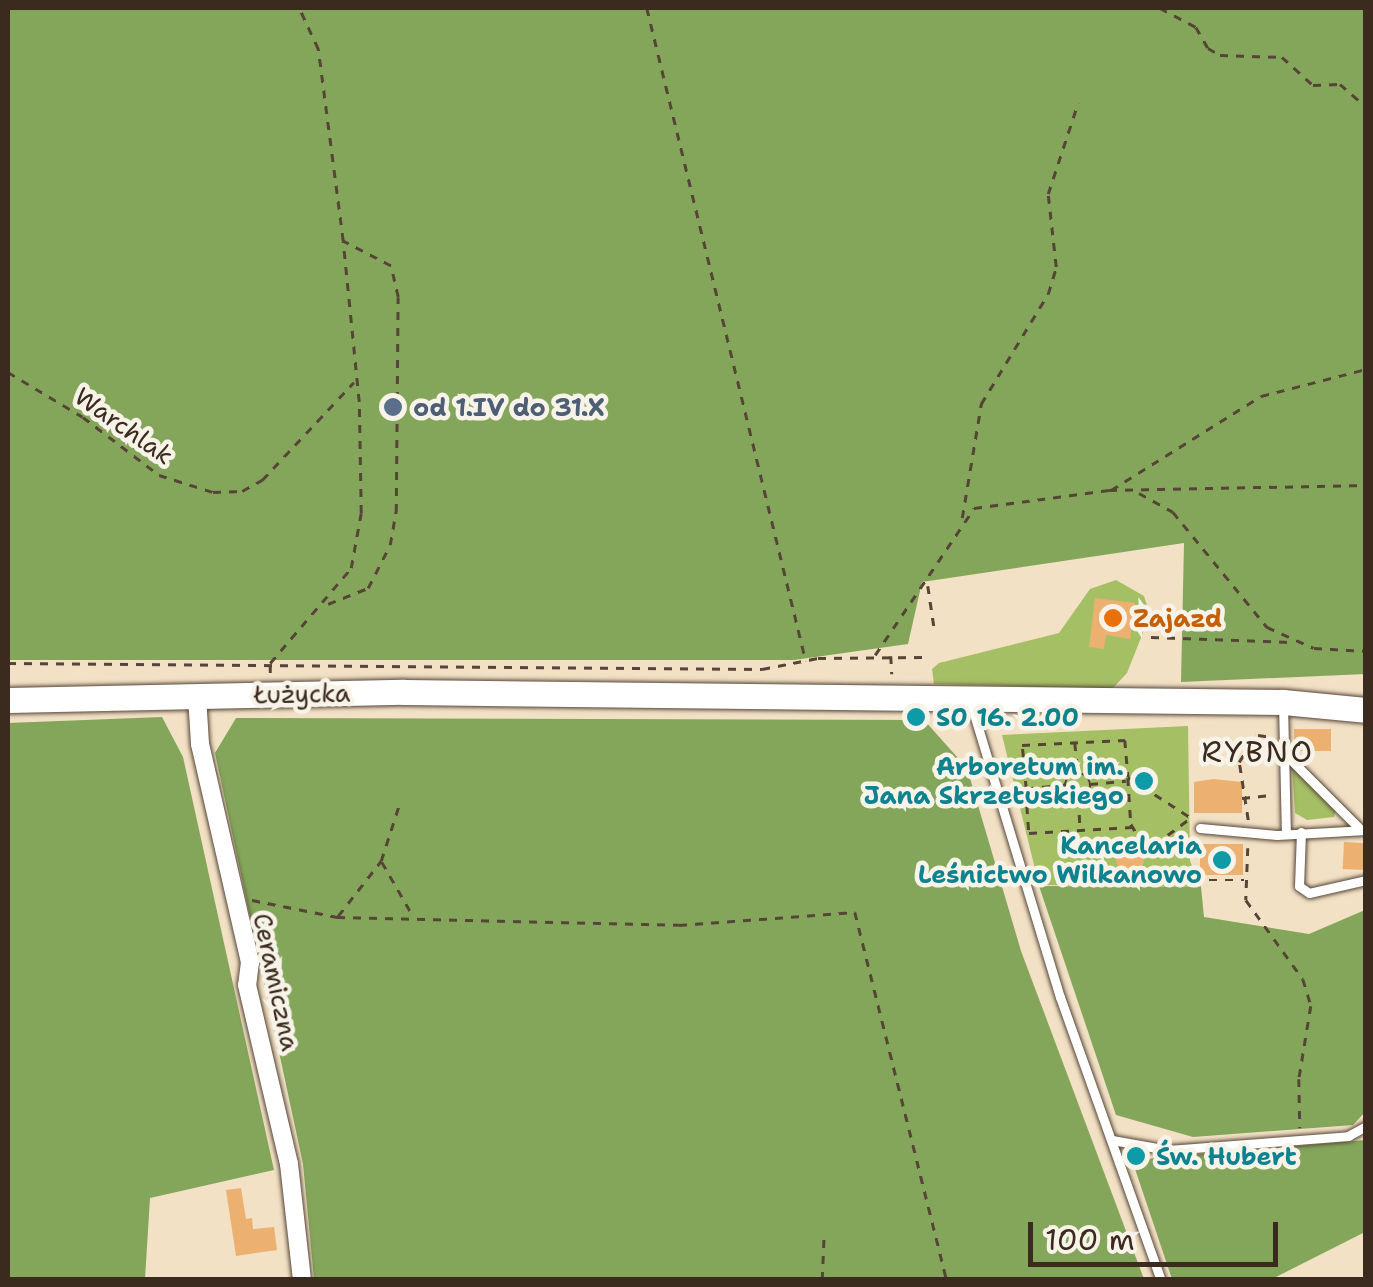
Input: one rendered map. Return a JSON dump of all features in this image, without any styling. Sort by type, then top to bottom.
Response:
[{"type":"main road","name":"Łużycka","points":[[8,700],[597,694],[1283,702]]},
{"type":"main road","points":[[1283,702],[1366,694]]},
{"type":"main road","points":[[1283,702],[1366,710]]},
{"type":"street","name":"Ceramiczna","points":[[196,696],[200,744],[289,1164],[302,1280]]},
{"type":"lane","points":[[970,698],[1161,1280]]},
{"type":"lane","points":[[1283,702],[1286,834]]},
{"type":"lane","points":[[1286,755],[1363,830]]},
{"type":"lane","points":[[1200,828],[1248,834],[1363,830]]},
{"type":"lane","points":[[1300,832],[1299,886],[1309,894],[1366,880]]},
{"type":"lane","points":[[1112,1140],[1168,1150],[1348,1136],[1366,1126]]},
{"type":"path","points":[[271,695],[270,663],[327,604],[357,548],[356,378],[343,242],[318,49],[299,8]]},
{"type":"path","points":[[647,8],[806,661]]},
{"type":"path","points":[[1160,8],[1196,26],[1208,48],[1220,55],[1282,57],[1313,85],[1340,84],[1366,106]]},
{"type":"path","points":[[962,519],[981,404],[1048,294],[1056,267],[1048,194],[1078,103]]},
{"type":"path","points":[[327,604],[368,588],[390,545],[396,512],[398,297],[390,266],[343,242]]},
{"type":"path","points":[[1109,490],[1261,396],[1366,369]]},
{"type":"path","name":"Warchlak","points":[[8,372],[83,418],[159,476],[214,492],[242,490],[276,469],[356,378]]},
{"type":"path","points":[[874,656],[928,581],[962,519],[974,508],[1109,490],[1366,484]]},
{"type":"path","points":[[1138,492],[1173,512],[1250,612],[1293,642]]},
{"type":"path","points":[[928,581],[935,633]]},
{"type":"path","points":[[1151,638],[1293,642],[1366,651]]},
{"type":"path","points":[[891,656],[892,674]]},
{"type":"path","points":[[8,663],[762,669],[806,661],[924,657]]},
{"type":"path","points":[[1277,738],[1257,735],[1240,762],[1248,834],[1246,880],[1252,904],[1303,980],[1311,1006],[1299,1079],[1302,1139]]},
{"type":"path","points":[[1133,828],[1029,832],[1022,745],[1126,740],[1133,828],[1144,853],[1191,817]]},
{"type":"path","points":[[1075,743],[1078,775]]},
{"type":"path","points":[[1089,774],[1090,784],[1091,796],[1068,798],[1066,776],[1089,774]]},
{"type":"path","points":[[1090,784],[1128,778],[1191,817],[1200,828]]},
{"type":"path","points":[[1026,789],[1066,785]]},
{"type":"path","points":[[1245,798],[1286,793]]},
{"type":"path","points":[[1079,797],[1080,831]]},
{"type":"path","points":[[337,917],[382,862],[400,802]]},
{"type":"path","points":[[382,862],[414,917]]},
{"type":"path","points":[[1209,880],[1246,880]]},
{"type":"path","points":[[231,896],[337,917],[679,925],[856,912],[947,1280]]},
{"type":"path","points":[[822,1280],[824,1232]]},
{"type":"green space","points":[[8,8],[1365,8],[1365,674],[1181,682],[1184,543],[922,582],[908,644],[794,660],[8,660]]},
{"type":"green space","points":[[1116,580],[1144,596],[1150,615],[1127,673],[1112,689],[934,684],[932,669],[939,663],[1059,633],[1090,589]]},
{"type":"green space","points":[[162,717],[183,757],[274,1170],[150,1198],[145,1279],[8,1279],[8,723]]},
{"type":"green space","points":[[236,718],[924,720],[967,768],[1021,951],[1144,1279],[314,1279],[303,1164],[215,753]]},
{"type":"green space","points":[[1188,726],[1190,861],[1201,887],[1039,885],[1002,735]]},
{"type":"green space","points":[[1292,765],[1337,807],[1334,817],[1307,820],[1295,813]]},
{"type":"green space","points":[[1039,886],[1201,887],[1204,917],[1309,934],[1365,910],[1365,1112],[1353,1125],[1193,1137],[1116,1115]]},
{"type":"green space","points":[[1365,1140],[1365,1232],[1272,1279],[1172,1279],[1132,1160]]},
{"type":"building","name":"Zajazd","points":[[1095,598],[1135,603],[1130,639],[1106,635],[1104,649],[1089,647]]},
{"type":"building","points":[[1294,729],[1331,729],[1331,751],[1294,751]]},
{"type":"building","points":[[1194,782],[1242,782],[1242,813],[1194,813]]},
{"type":"building","points":[[1344,842],[1366,843],[1365,870],[1343,869]]},
{"type":"building","name":"Kancelaria Leśnictwo Wilkanowo","points":[[1200,844],[1243,844],[1243,875],[1200,875]]},
{"type":"building","points":[[1130,845],[1140,849],[1144,859],[1140,869],[1130,873],[1120,869],[1116,859],[1120,849]]},
{"type":"building","points":[[241,1188],[246,1219],[252,1218],[253,1229],[274,1227],[277,1250],[236,1256],[226,1190]]},
{"type":"place","name":"od 1.IV do 31.X","points":[[393,407]]},
{"type":"place","name":"Zajazd","points":[[1113,618]]},
{"type":"place","name":"S0 16. 2.00","points":[[916,717]]},
{"type":"place","name":"Arboretum im. Jana Skrzetuskiego","points":[[1144,781]]},
{"type":"place","name":"Kancelaria Leśnictwo Wilkanowo","points":[[1222,860]]},
{"type":"place","name":"Św. Hubert","points":[[1136,1156]]},
{"type":"district","name":"RYBNO","points":[[1258,752]]}]
